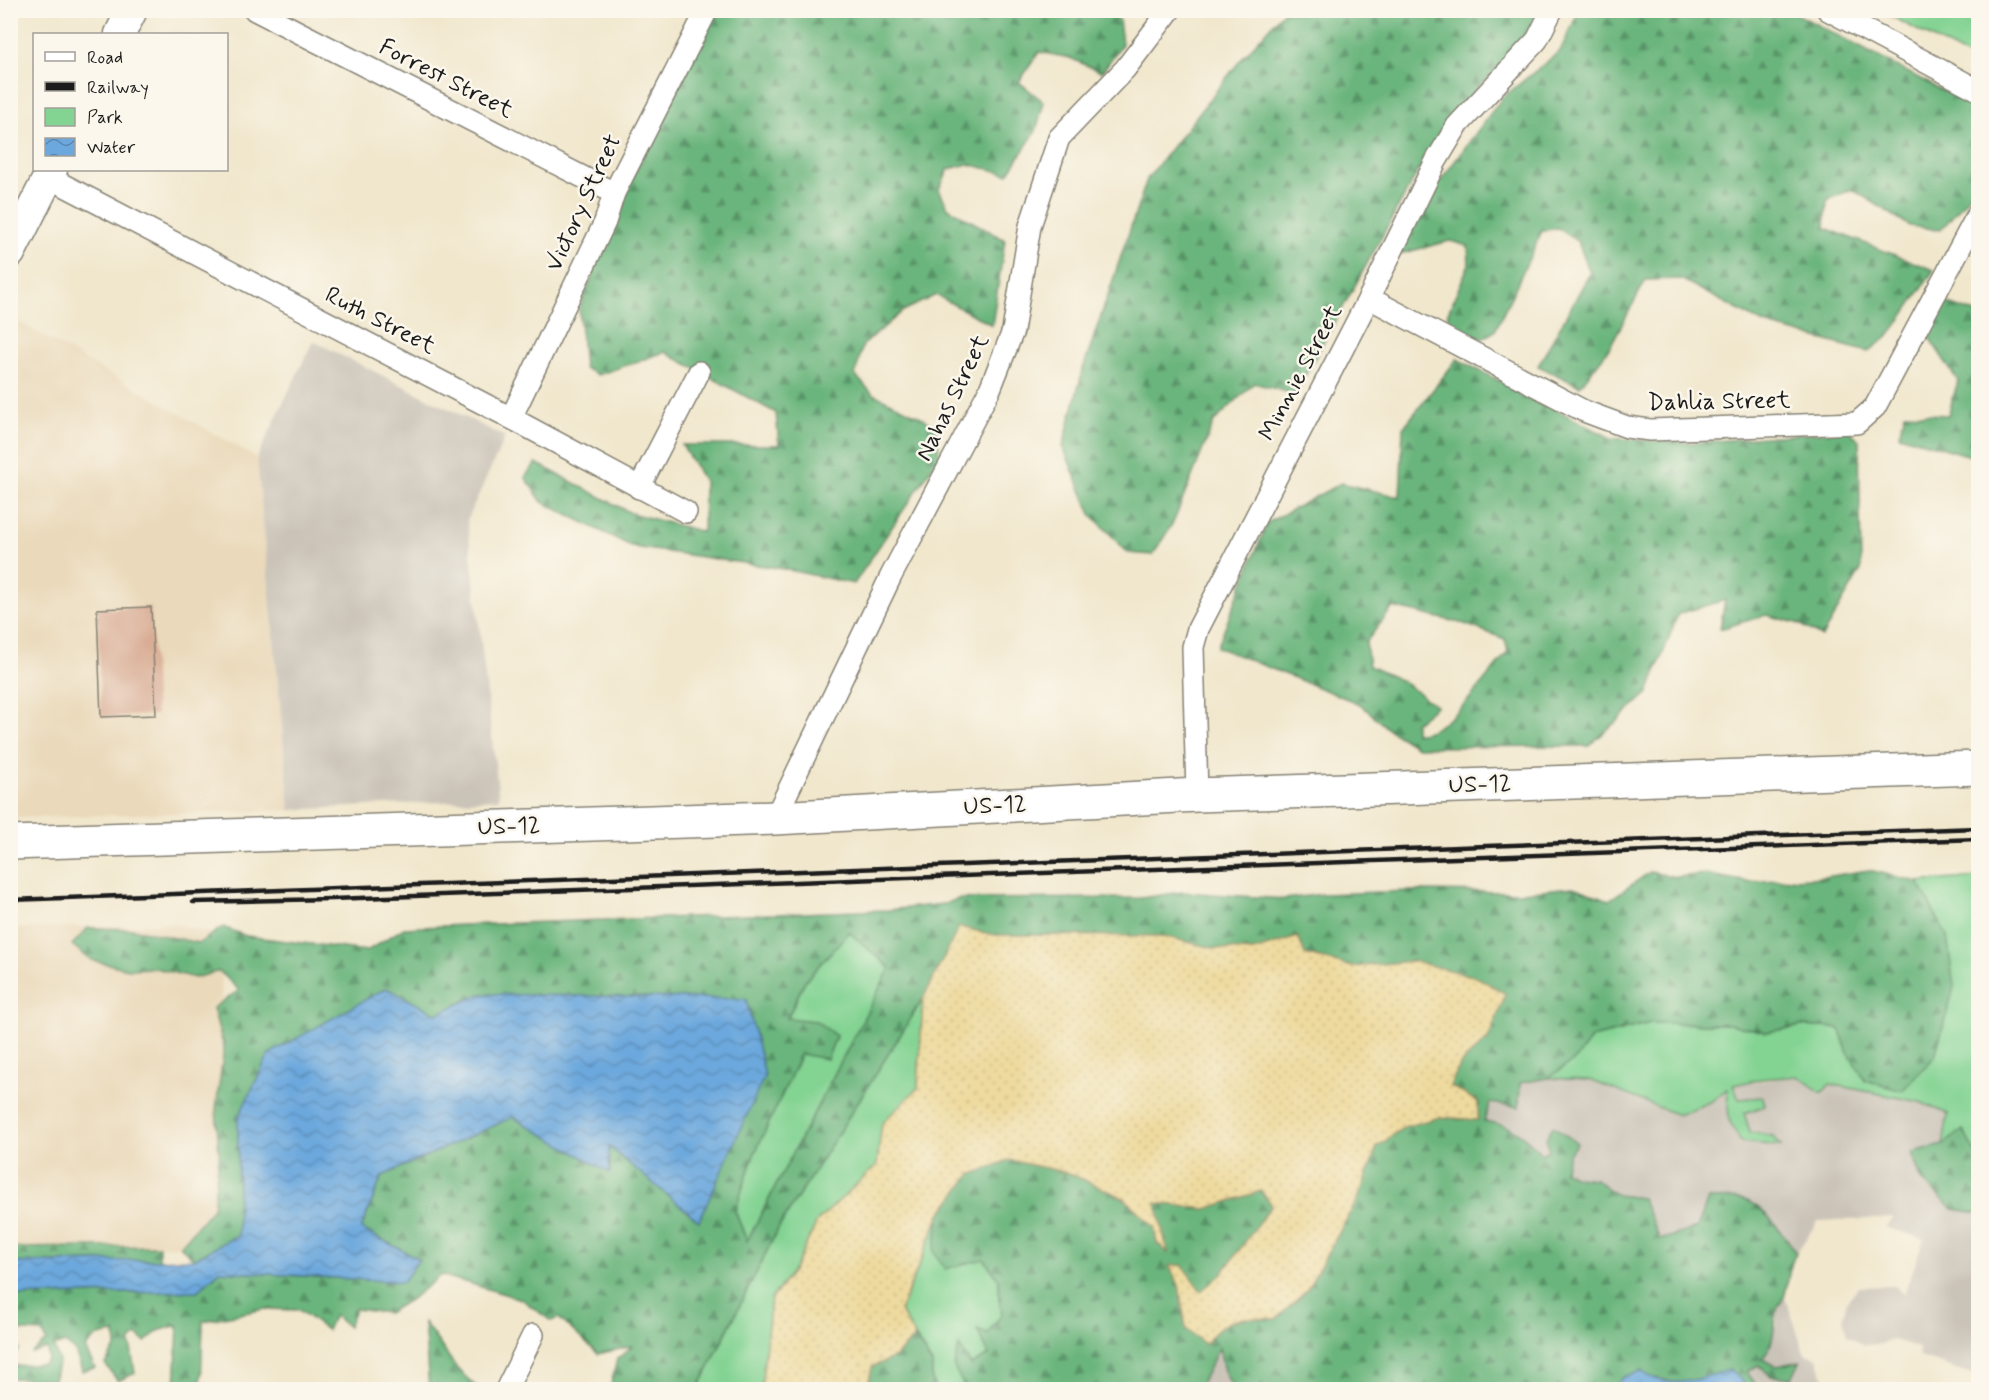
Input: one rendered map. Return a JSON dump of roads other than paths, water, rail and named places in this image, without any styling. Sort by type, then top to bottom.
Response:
[{"type":"main road","name":"US-12","points":[[10,843],[775,818],[1197,795],[1978,768]]},
{"type":"street","points":[[120,33],[132,10]]},
{"type":"street","name":"Forrest Street","points":[[255,10],[614,193]]},
{"type":"street","name":"Victory Street","points":[[512,418],[605,222],[614,193],[707,10]]},
{"type":"street","name":"Nahas Street","points":[[775,818],[891,576],[990,389],[1013,331],[1025,272],[1030,226],[1059,138],[1125,69],[1170,10]]},
{"type":"street","name":"Minnie Street","points":[[1197,795],[1193,647],[1198,629],[1369,298],[1436,161],[1457,126],[1537,40],[1552,10]]},
{"type":"street","points":[[1828,10],[1978,90]]},
{"type":"street","points":[[10,253],[50,173]]},
{"type":"street","name":"Ruth Street","points":[[50,173],[686,512]]},
{"type":"street","name":"Dahlia Street","points":[[1369,298],[1584,411],[1626,427],[1666,430],[1857,423],[1875,407],[1978,214]]},
{"type":"street","points":[[639,488],[699,372]]},
{"type":"street","points":[[506,1389],[532,1335]]},
{"type":"water","points":[[386,988],[437,1014],[481,994],[746,999],[765,1075],[699,1221],[609,1147],[610,1173],[513,1117],[382,1176],[361,1229],[419,1259],[403,1282],[220,1271],[197,1291],[11,1296],[11,1263],[194,1259],[238,1235],[238,1118],[269,1054]]},
{"type":"water","points":[[1730,1370],[1744,1383],[1728,1389],[1610,1389],[1624,1377],[1641,1371],[1652,1378],[1663,1381],[1685,1382]]},
{"type":"railway","points":[[10,900],[1978,828]]},
{"type":"railway","points":[[193,902],[332,899],[1978,839]]}]
